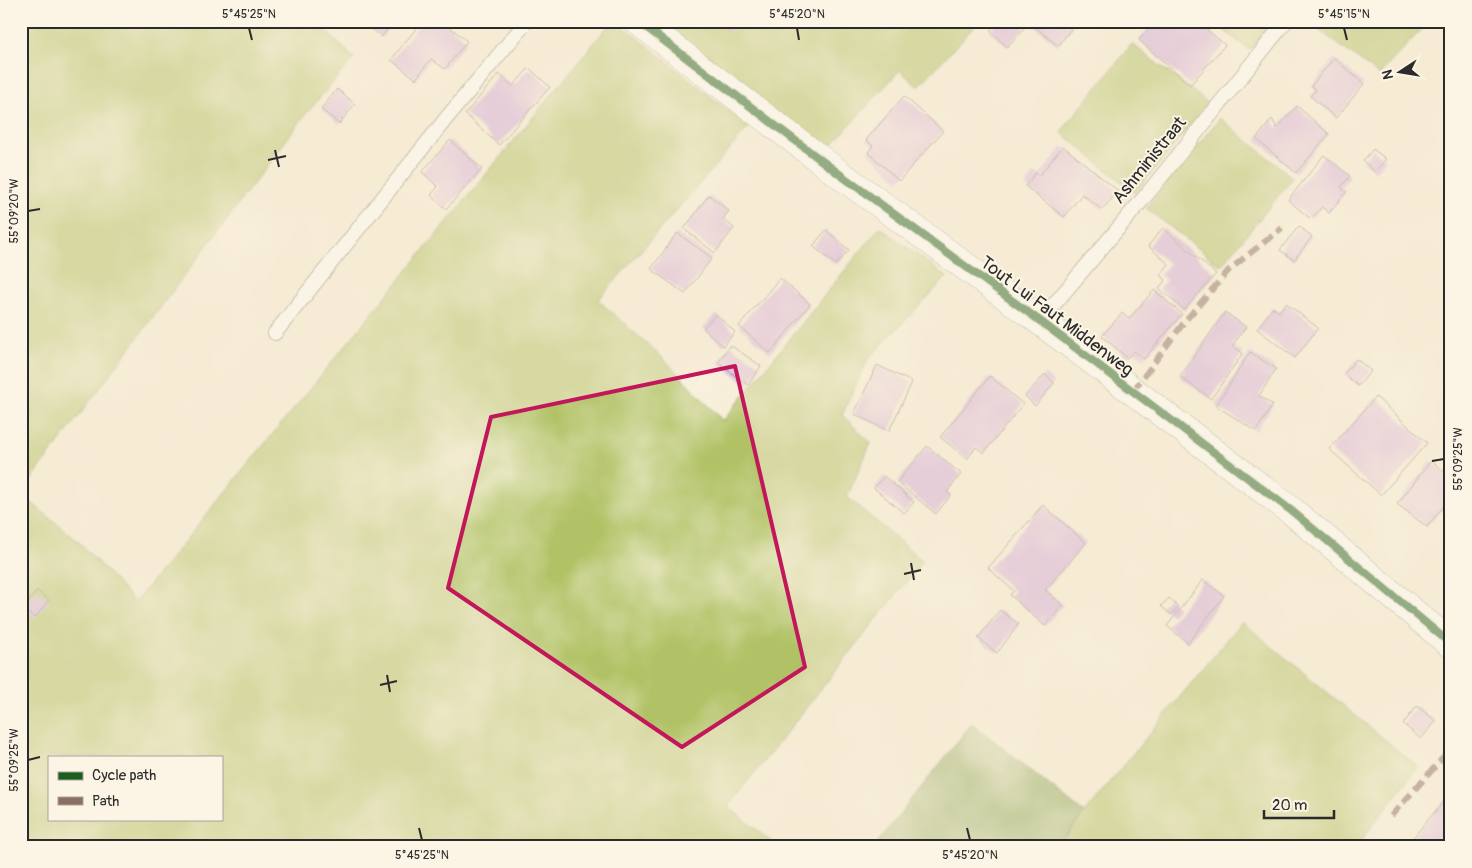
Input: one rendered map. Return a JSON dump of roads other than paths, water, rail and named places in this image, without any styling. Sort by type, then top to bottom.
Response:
[{"type":"street","name":"Tout Lui Faut Middenweg","points":[[638,21],[830,167],[1040,321],[1293,512],[1451,644]]},
{"type":"lane","points":[[275,333],[448,115],[527,21]]},
{"type":"lane","name":"Ashministraat","points":[[1040,321],[1148,193],[1286,21]]}]
